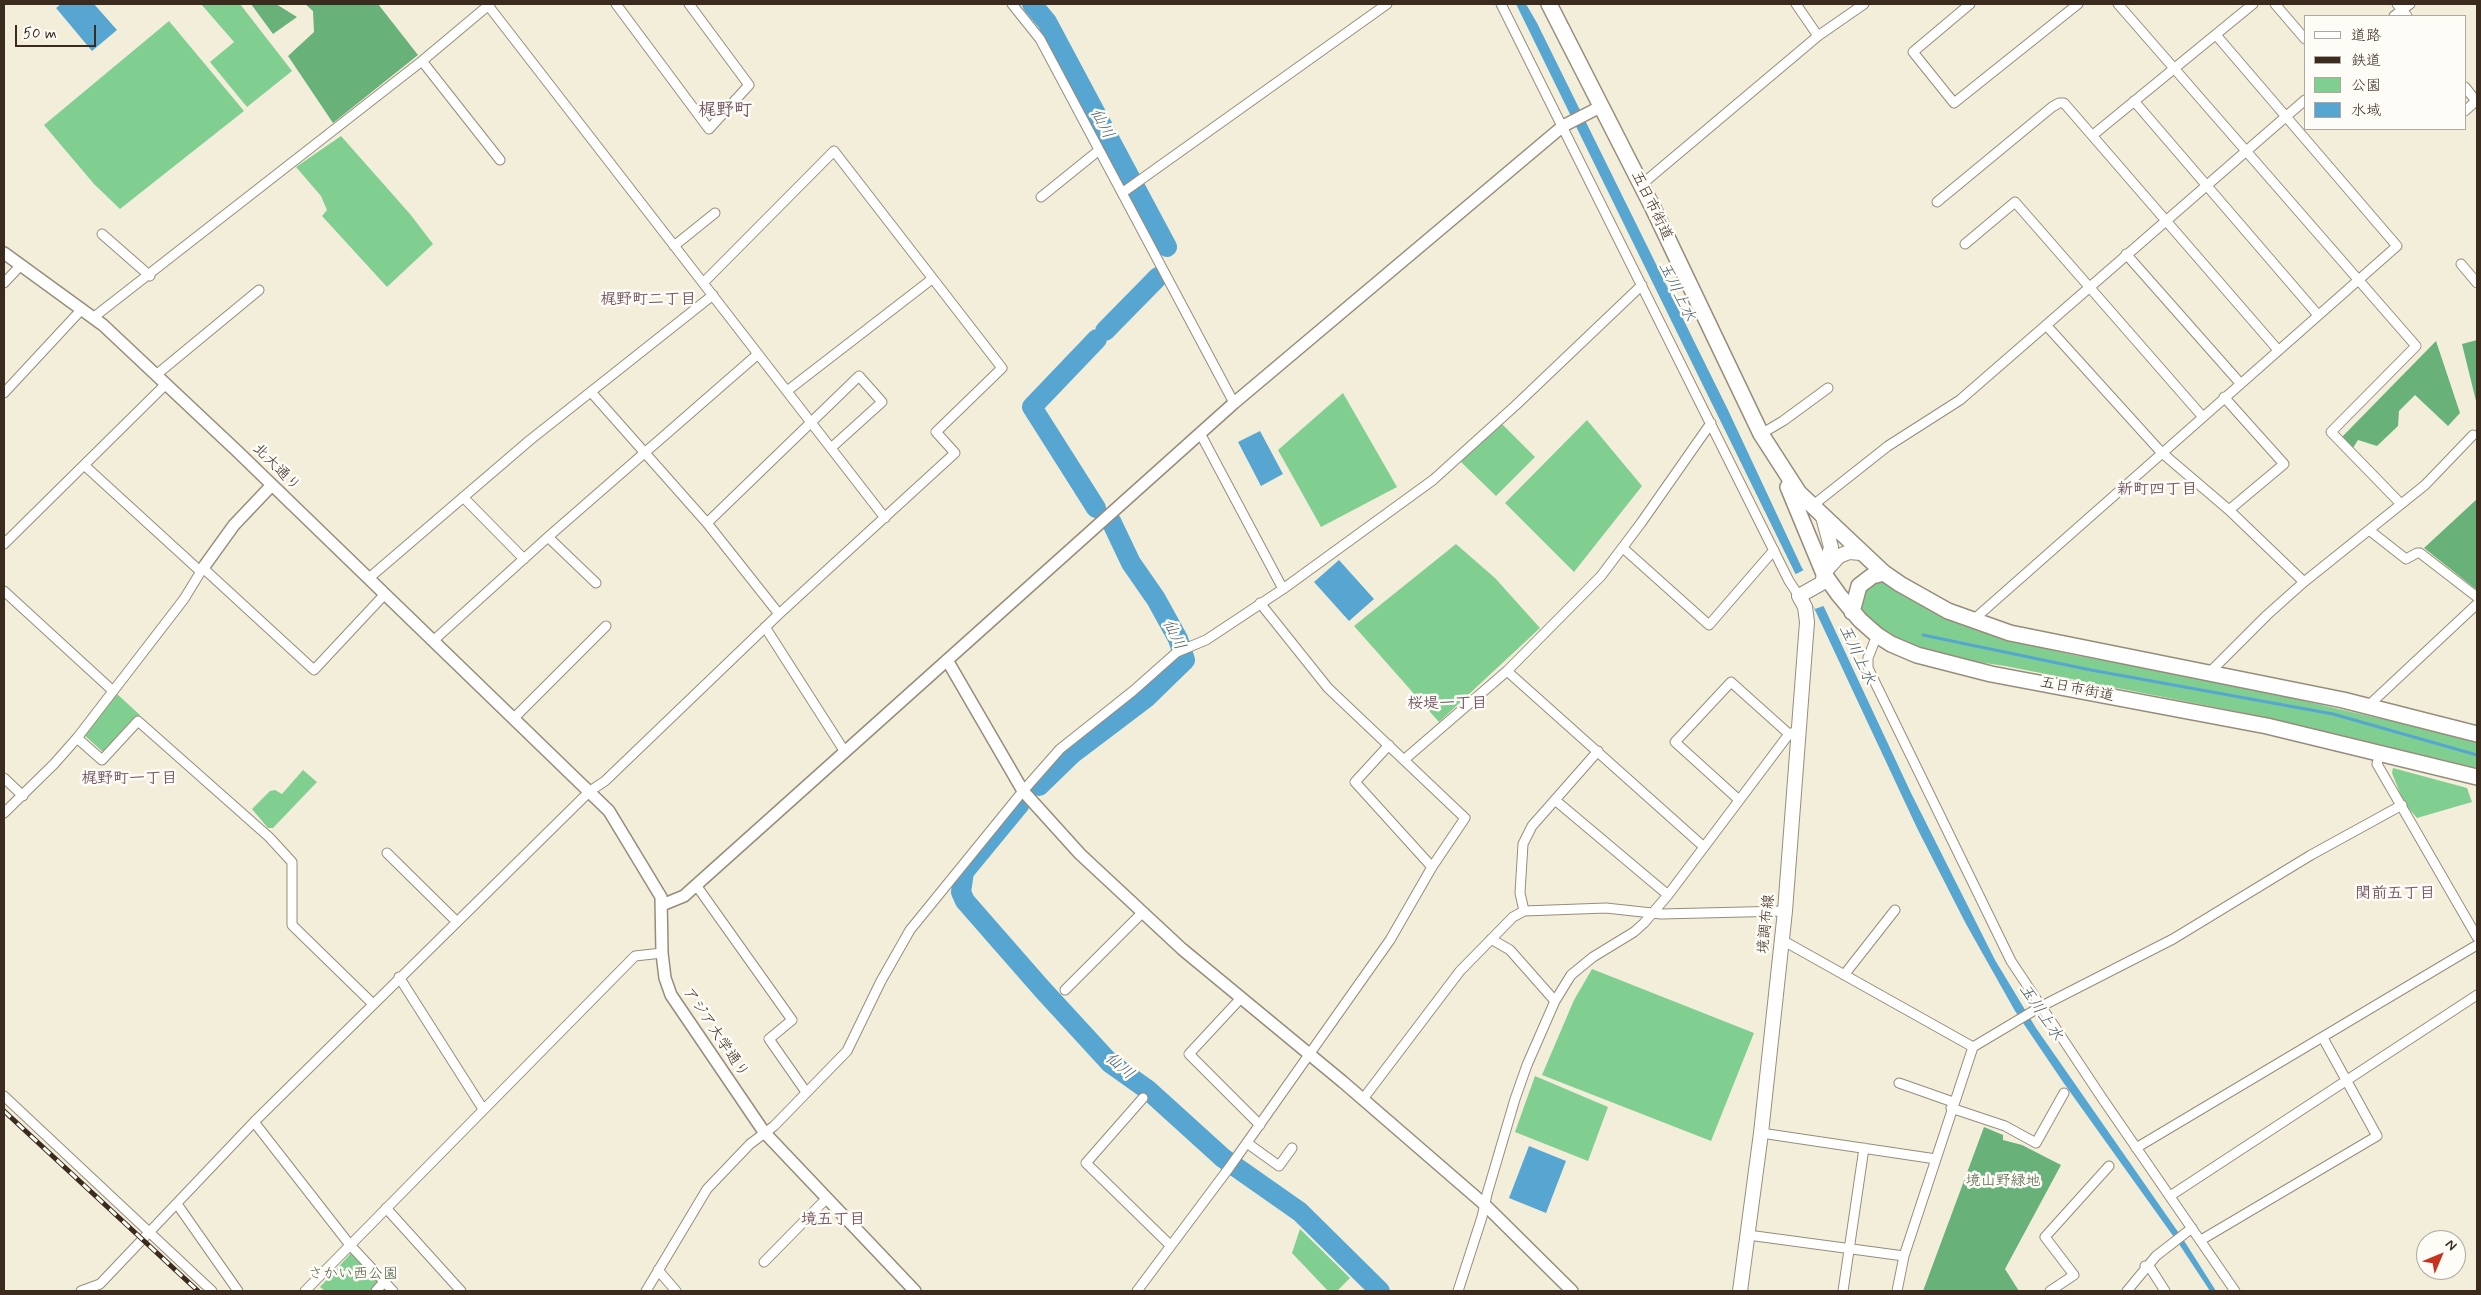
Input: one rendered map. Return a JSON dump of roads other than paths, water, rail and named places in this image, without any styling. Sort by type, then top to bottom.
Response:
[{"type":"main road","name":"五日市街道","points":[[1549,4],[1596,109],[1641,185],[1761,434],[1778,463],[1799,492],[1812,506],[1884,573],[1925,599],[1972,621],[2045,642],[2210,672],[2368,706],[2477,734]]},
{"type":"main road","name":"五日市街道","points":[[1778,463],[1823,578],[1852,612],[1891,644],[1917,655],[1956,667],[2268,726],[2477,777]]},
{"type":"main road","points":[[1823,517],[1831,547],[1823,578]]},
{"type":"main road","points":[[1801,595],[1823,578],[1839,556],[1849,552],[1861,552]]},
{"type":"main road","points":[[1852,612],[1859,586],[1872,576],[1884,573]]},
{"type":"main road","name":"境調布線","points":[[1740,1291],[1761,1133],[1785,911],[1794,732],[1807,622],[1801,595]]},
{"type":"street","points":[[94,317],[150,276],[422,60],[488,4],[885,518]]},
{"type":"street","points":[[616,4],[709,130],[749,85],[689,4]]},
{"type":"street","points":[[1012,4],[1040,39],[1234,403]]},
{"type":"street","points":[[1122,193],[1387,4]]},
{"type":"street","points":[[1501,4],[1565,124],[1642,285],[1774,550],[1801,595]]},
{"type":"street","points":[[1796,4],[1818,36]]},
{"type":"street","points":[[1641,185],[1731,112],[1818,36],[1864,4]]},
{"type":"street","points":[[1970,4],[1913,52],[1954,103],[2078,4]]},
{"type":"street","points":[[2118,4],[2416,346],[2331,432],[2401,504]]},
{"type":"street","points":[[2093,135],[2252,4]]},
{"type":"street","points":[[2275,4],[2304,38]]},
{"type":"street","points":[[2402,10],[2410,4]]},
{"type":"street","points":[[1972,621],[2161,452],[2397,246],[2216,35]]},
{"type":"street","points":[[422,60],[500,160]]},
{"type":"street","points":[[2466,88],[2477,100],[2466,110]]},
{"type":"street","points":[[2134,101],[2318,315]]},
{"type":"street","points":[[1812,506],[1888,446],[1960,400],[2304,101]]},
{"type":"street","points":[[1937,202],[2059,103],[2064,103],[2167,219],[2278,350]]},
{"type":"street","points":[[662,905],[677,901],[696,885],[1234,403],[1565,124],[1596,109]]},
{"type":"street","points":[[81,1291],[100,1284],[254,1122],[590,791],[605,781],[765,627],[955,453],[936,432],[1002,368],[834,151],[703,283]]},
{"type":"street","points":[[1041,197],[1098,151]]},
{"type":"street","points":[[1965,244],[2014,202],[2202,416]]},
{"type":"street","points":[[674,246],[715,213]]},
{"type":"street","points":[[102,234],[150,276]]},
{"type":"street","name":"北大通り","points":[[4,253],[94,317],[514,718]]},
{"type":"street","points":[[2126,254],[2240,383]]},
{"type":"street","points":[[2460,264],[2477,284]]},
{"type":"street","points":[[4,283],[21,265]]},
{"type":"street","points":[[787,391],[932,279]]},
{"type":"street","points":[[646,1291],[706,1189],[764,1132],[774,1126],[847,1051],[881,981],[910,930],[1023,791],[1060,750],[1133,691],[1177,652],[1191,647],[1283,589],[1433,480],[1537,386],[1642,285]]},
{"type":"street","points":[[156,375],[259,290]]},
{"type":"street","points":[[369,578],[590,392],[713,295]]},
{"type":"street","points":[[4,393],[82,308]]},
{"type":"street","points":[[2046,325],[2161,452],[2229,510],[2304,582]]},
{"type":"street","points":[[434,640],[548,536],[758,354]]},
{"type":"street","points":[[707,523],[860,376],[882,402],[831,448]]},
{"type":"street","points":[[4,544],[165,385]]},
{"type":"street","points":[[1761,434],[1783,421],[1828,388]]},
{"type":"street","points":[[590,392],[707,523],[779,614]]},
{"type":"street","points":[[2224,397],[2284,464],[2229,510]]},
{"type":"street","points":[[1405,759],[1507,671],[1595,582],[1623,548],[1711,423]]},
{"type":"street","points":[[1200,433],[1283,589]]},
{"type":"street","points":[[2210,672],[2267,615],[2304,582],[2425,485],[2473,435]]},
{"type":"street","points":[[84,465],[314,670],[385,594]]},
{"type":"street","points":[[4,813],[23,796],[77,738],[112,690],[184,599],[202,570],[234,526],[272,485]]},
{"type":"street","points":[[463,498],[524,559]]},
{"type":"street","points":[[2369,530],[2406,559],[2417,552],[2420,553],[2477,597]]},
{"type":"street","points":[[548,536],[596,583]]},
{"type":"street","points":[[1623,548],[1709,624],[1774,550]]},
{"type":"street","points":[[4,591],[112,690]]},
{"type":"street","points":[[1137,1291],[1232,1165],[1390,940],[1432,867],[1465,818],[1328,688],[1260,604]]},
{"type":"street","points":[[2368,706],[2477,604]]},
{"type":"street","points":[[514,718],[606,626]]},
{"type":"street","points":[[765,627],[845,752]]},
{"type":"street","points":[[1877,634],[1868,658],[1868,668],[1978,896],[2036,1009],[2170,1196],[2235,1291]]},
{"type":"street","points":[[947,660],[1023,791],[1080,854],[1142,913],[1363,1099],[1484,1204],[1572,1291]]},
{"type":"street","points":[[1507,671],[1704,847]]},
{"type":"street","points":[[1458,1291],[1521,1082],[1555,1001],[1571,975],[1608,946],[1634,932],[1657,913],[1668,895],[1739,800],[1794,732],[1731,682],[1675,742],[1739,800]]},
{"type":"street","name":"アジア大学通り","points":[[514,718],[609,811],[624,834],[656,887],[662,905],[662,953],[665,978],[671,995],[764,1132],[915,1291]]},
{"type":"street","points":[[77,738],[102,760],[138,721],[244,814],[292,862],[292,925],[374,1004]]},
{"type":"street","points":[[1389,745],[1355,782],[1432,867]]},
{"type":"street","points":[[1524,911],[1520,893],[1523,844],[1532,826],[1598,751]]},
{"type":"street","points":[[2380,752],[2377,764],[2477,937]]},
{"type":"street","points":[[4,778],[23,796]]},
{"type":"street","points":[[1555,800],[1668,895]]},
{"type":"street","points":[[1897,1291],[1904,1256],[1952,1105],[1973,1047],[2036,1009],[2173,939],[2311,855],[2402,805]]},
{"type":"street","points":[[387,853],[456,921]]},
{"type":"street","points":[[696,885],[792,1020],[769,1039],[806,1092]]},
{"type":"street","points":[[1363,1099],[1460,971],[1513,917],[1524,911],[1606,908],[1657,913],[1785,911]]},
{"type":"street","points":[[1844,975],[1894,910]]},
{"type":"street","points":[[1065,990],[1142,913]]},
{"type":"street","points":[[1491,938],[1510,950],[1555,1001]]},
{"type":"street","points":[[1782,940],[1973,1047]]},
{"type":"street","points":[[2136,1148],[2477,945]]},
{"type":"street","points":[[305,1291],[635,956],[662,953]]},
{"type":"street","points":[[399,978],[483,1109]]},
{"type":"street","points":[[2170,1196],[2346,1083],[2477,995]]},
{"type":"street","points":[[1241,998],[1189,1054],[1260,1125]]},
{"type":"street","points":[[2201,1240],[2378,1136],[2346,1083],[2323,1038]]},
{"type":"street","points":[[1899,1083],[2005,1126],[2036,1143],[2064,1093]]},
{"type":"street","points":[[4,1096],[212,1291]]},
{"type":"street","points":[[1143,1098],[1086,1164],[1170,1245]]},
{"type":"street","points":[[254,1122],[350,1245],[393,1291]]},
{"type":"street","points":[[1761,1133],[1936,1158]]},
{"type":"street","points":[[1247,1144],[1279,1166],[1292,1148]]},
{"type":"street","points":[[1843,1291],[1864,1148]]},
{"type":"street","points":[[2050,1291],[2074,1275],[2045,1237],[2109,1166]]},
{"type":"street","points":[[764,1262],[826,1199]]},
{"type":"street","points":[[177,1204],[238,1291]]},
{"type":"street","points":[[386,1208],[461,1291]]},
{"type":"street","points":[[2127,1291],[2145,1266],[2192,1228]]},
{"type":"street","points":[[1748,1235],[1904,1256]]},
{"type":"street","points":[[2145,1266],[2150,1269],[2165,1291]]},
{"type":"street","points":[[658,1270],[676,1291]]},
{"type":"street","points":[[376,1291],[384,1282]]},
{"type":"water","points":[[61,4],[94,4],[117,30],[92,51],[56,8]]},
{"type":"water","points":[[1516,4],[1526,4],[1537,23],[1728,410],[1801,566],[1825,609],[1911,793],[1995,960],[2036,1028],[2183,1239],[2216,1291],[2210,1291],[2181,1247],[2063,1082],[2015,1011],[1966,924],[1917,828],[1815,610],[1795,573]]},
{"type":"water","points":[[1260,431],[1283,474],[1261,486],[1238,442]]},
{"type":"water","points":[[1339,560],[1374,599],[1349,621],[1314,582]]},
{"type":"water","points":[[1529,1146],[1566,1161],[1546,1213],[1509,1198]]},
{"type":"waterway","name":"仙川","points":[[1032,4],[1047,22],[1167,247]]},
{"type":"waterway","name":"仙川","points":[[1105,331],[1158,277]]},
{"type":"waterway","name":"仙川","points":[[1096,508],[1032,407],[1097,339]]},
{"type":"waterway","name":"仙川","points":[[1039,786],[1072,754],[1146,698],[1185,660],[1178,639],[1156,599],[1131,563],[1111,521]]},
{"type":"waterway","points":[[1923,635],[2091,670],[2333,714],[2477,755]]},
{"type":"waterway","name":"仙川","points":[[1020,804],[964,872],[961,892],[965,901],[1110,1063],[1148,1090],[1223,1158],[1300,1212],[1380,1291]]},
{"type":"railway","points":[[4,1111],[198,1291]]},
{"type":"district","name":"梶野町","points":[[725,111]]},
{"type":"district","name":"梶野町二丁目","points":[[648,301]]},
{"type":"district","name":"新町四丁目","points":[[2157,491]]},
{"type":"district","name":"桜堤一丁目","points":[[1447,705]]},
{"type":"district","name":"梶野町一丁目","points":[[129,780]]},
{"type":"district","name":"関前五丁目","points":[[2395,895]]},
{"type":"district","name":"境五丁目","points":[[833,1221]]},
{"type":"water label","name":"玉川上水","points":[[1676,292]]},
{"type":"water label","name":"玉川上水","points":[[1856,655]]},
{"type":"water label","name":"玉川上水","points":[[2040,1013]]},
{"type":"park label","name":"境山野緑地","points":[[2003,1182]]},
{"type":"park label","name":"さかい西公園","points":[[353,1275]]}]
